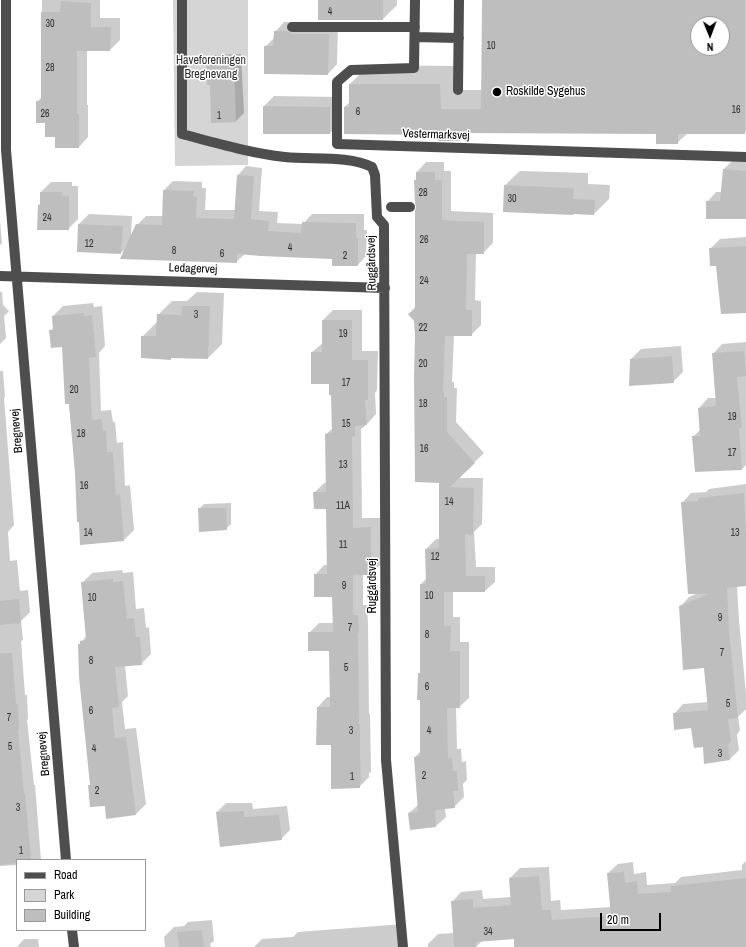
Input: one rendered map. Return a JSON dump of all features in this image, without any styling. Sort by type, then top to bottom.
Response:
[{"type":"street","name":"Bregnevej","points":[[6,0],[6,150],[66,859]]},
{"type":"street","name":"Ruggårdsvej","points":[[182,0],[182,134],[224,145],[284,157],[357,161],[372,167],[376,175],[377,217],[384,225],[386,760],[403,947]]},
{"type":"street","name":"Vestermarksvej","points":[[416,0],[414,68],[351,70],[337,82],[337,144],[746,157]]},
{"type":"street","points":[[458,90],[459,0]]},
{"type":"street","points":[[292,27],[415,32],[459,38]]},
{"type":"street","points":[[390,207],[410,207]]},
{"type":"street","name":"Ledagervej","points":[[0,276],[385,288]]},
{"type":"street","points":[[72,931],[74,947]]},
{"type":"green space","name":"Haveforeningen Bregnevang","points":[[173,0],[248,0],[248,165],[175,166]]},
{"type":"building","points":[[318,0],[383,0],[383,20],[318,20]]},
{"type":"building","points":[[482,0],[745,0],[745,134],[678,134],[678,144],[656,144],[656,134],[460,133],[460,141],[438,141],[438,135],[344,134],[344,107],[349,107],[349,84],[440,84],[441,109],[481,109]]},
{"type":"building","points":[[61,1],[91,3],[91,27],[111,27],[110,51],[77,51],[77,114],[79,114],[79,148],[55,148],[55,137],[45,137],[45,123],[36,123],[36,101],[40,101],[41,99],[41,12],[60,12]]},
{"type":"building","points":[[274,31],[287,31],[292,34],[329,34],[328,75],[264,74],[264,46],[273,46]]},
{"type":"building","points":[[234,61],[236,122],[211,123],[210,85],[207,85],[206,63]]},
{"type":"building","points":[[263,106],[330,107],[330,134],[263,134]]},
{"type":"building","points":[[723,169],[746,171],[746,219],[706,219],[706,201],[720,201]]},
{"type":"building","points":[[416,172],[435,172],[435,180],[442,180],[442,220],[484,222],[484,254],[467,254],[466,310],[472,310],[472,336],[445,336],[443,391],[444,397],[447,397],[447,432],[475,463],[450,487],[474,488],[473,535],[465,534],[466,576],[485,576],[485,592],[444,592],[444,626],[451,626],[450,651],[460,651],[460,708],[447,708],[448,758],[452,758],[453,771],[457,771],[458,791],[453,791],[455,808],[435,810],[436,827],[410,830],[408,813],[418,812],[414,757],[420,756],[420,700],[417,700],[418,673],[420,673],[420,584],[426,584],[425,549],[439,548],[439,483],[415,482],[415,336],[414,321],[408,314],[415,309],[416,207],[414,180],[416,180]]},
{"type":"building","points":[[237,175],[254,176],[251,219],[269,221],[268,231],[301,233],[302,222],[356,223],[356,238],[358,238],[358,266],[332,266],[332,259],[237,254],[237,263],[120,259],[136,224],[162,225],[163,190],[194,191],[193,196],[197,197],[196,218],[234,219]]},
{"type":"building","points":[[504,185],[574,188],[573,199],[595,200],[594,215],[503,212]]},
{"type":"building","points":[[40,192],[62,192],[62,196],[69,196],[69,230],[37,230]]},
{"type":"building","points":[[78,224],[123,226],[121,254],[77,252]]},
{"type":"building","points":[[746,246],[746,313],[721,314],[716,266],[710,266],[709,248]]},
{"type":"building","points":[[182,306],[210,306],[208,359],[171,358],[171,360],[141,358],[141,336],[156,336],[157,314],[181,315]]},
{"type":"building","points":[[84,313],[84,316],[92,315],[96,357],[89,358],[92,420],[102,419],[103,431],[106,431],[107,452],[113,452],[116,495],[120,494],[124,541],[80,545],[79,522],[77,522],[75,473],[69,404],[65,404],[62,347],[51,348],[49,330],[53,330],[52,316]]},
{"type":"building","points":[[322,320],[352,320],[352,360],[368,360],[368,400],[365,400],[367,425],[355,426],[355,436],[352,437],[353,528],[371,527],[371,575],[353,575],[353,615],[358,615],[359,633],[360,788],[331,789],[331,745],[316,745],[317,707],[330,707],[329,651],[308,651],[308,632],[333,632],[332,597],[314,597],[314,574],[327,574],[326,509],[314,509],[313,492],[326,492],[325,434],[332,433],[331,395],[329,395],[329,384],[311,384],[311,352],[322,352]]},
{"type":"building","points":[[744,351],[746,376],[737,377],[742,428],[739,428],[742,470],[695,472],[692,436],[700,436],[698,408],[716,406],[712,353]]},
{"type":"building","points":[[672,356],[674,383],[629,386],[630,359]]},
{"type":"building","points":[[744,493],[746,586],[727,588],[729,630],[738,718],[728,719],[731,741],[728,745],[730,760],[704,764],[703,747],[694,748],[691,728],[674,730],[673,713],[708,710],[704,668],[683,670],[679,606],[708,594],[688,594],[681,502],[698,501],[698,498]]},
{"type":"building","points":[[198,508],[226,508],[227,530],[199,532]]},
{"type":"building","points":[[113,579],[113,582],[123,581],[127,619],[134,618],[136,637],[140,637],[142,665],[115,667],[119,707],[112,708],[115,738],[126,737],[136,815],[106,819],[105,806],[90,807],[88,785],[90,785],[79,677],[78,644],[80,644],[80,641],[86,640],[81,582]]},
{"type":"building","points":[[19,599],[21,623],[0,625],[0,601]]},
{"type":"building","points":[[0,653],[12,653],[16,704],[18,704],[18,730],[31,859],[16,859],[16,863],[0,865]]},
{"type":"building","points":[[244,811],[244,817],[279,815],[282,840],[220,847],[216,812]]},
{"type":"building","points":[[624,872],[625,883],[637,881],[638,894],[671,892],[671,886],[746,878],[746,947],[514,947],[514,939],[476,942],[476,947],[454,947],[451,901],[473,899],[473,908],[511,905],[509,878],[539,876],[542,910],[551,910],[552,920],[611,916],[607,873]]},
{"type":"building","points":[[202,930],[204,947],[179,947],[177,932]]},
{"type":"place","name":"Roskilde Sygehus","points":[[497,92]]}]
